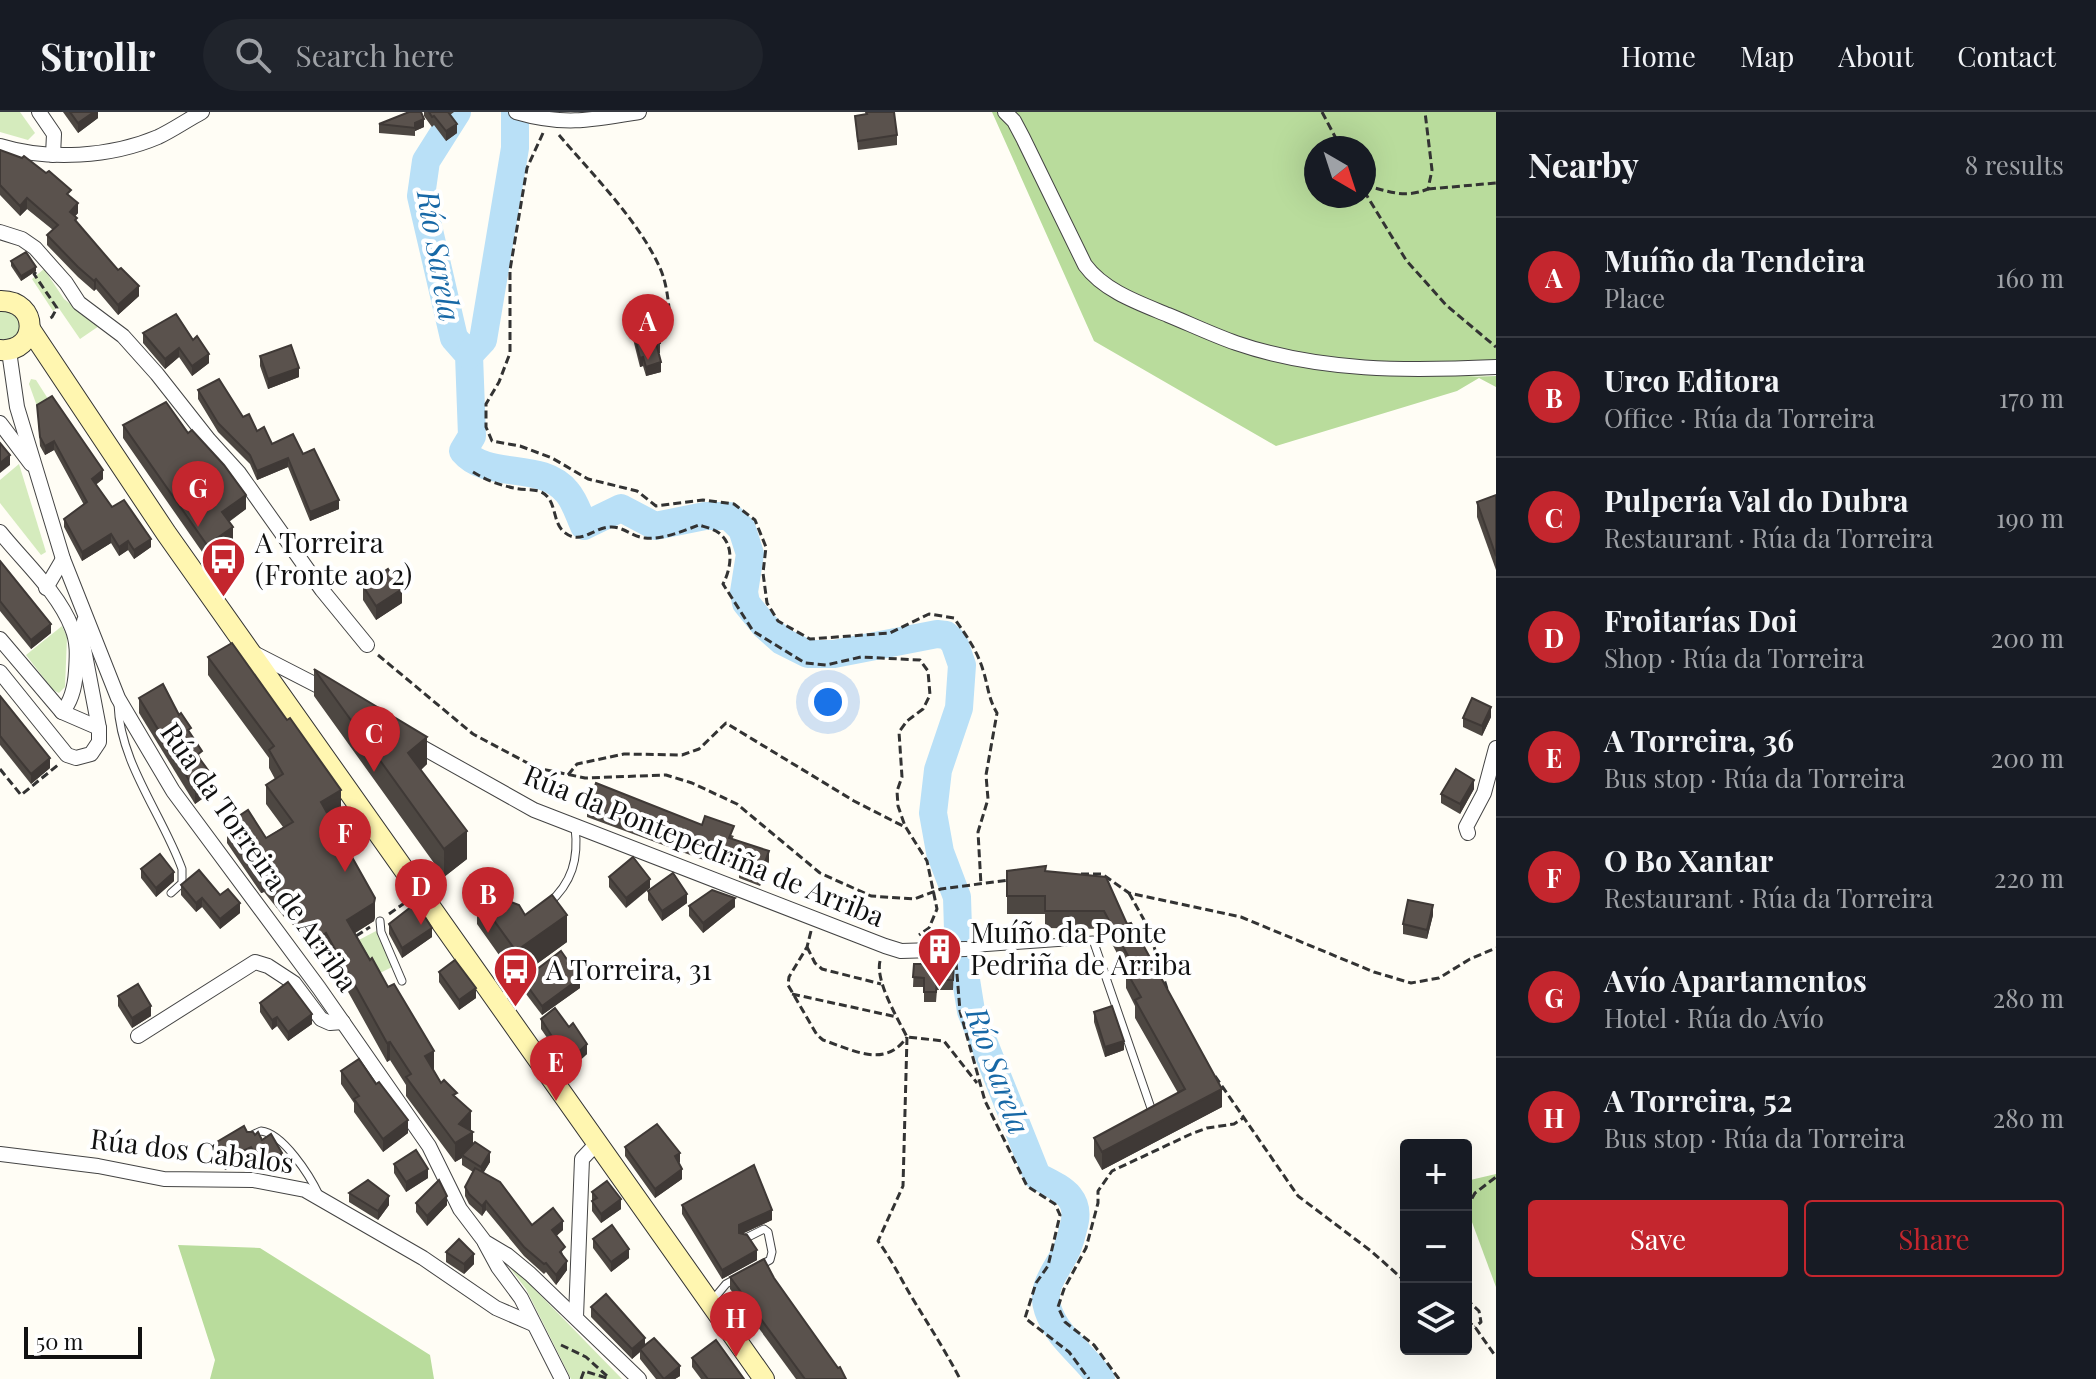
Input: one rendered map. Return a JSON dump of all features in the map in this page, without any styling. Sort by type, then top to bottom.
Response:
[{"type":"main road","points":[[3,298],[24,310],[29,317],[20,340],[75,399],[764,1379]]},
{"type":"street","points":[[39,112],[54,134],[53,155]]},
{"type":"street","points":[[0,146],[21,153],[53,155],[102,151],[133,145],[164,134],[202,112]]},
{"type":"street","points":[[516,112],[541,119],[580,122],[639,112]]},
{"type":"street","points":[[1005,112],[1018,129],[1091,273],[1134,301],[1236,343],[1342,367],[1397,371],[1496,367]]},
{"type":"street","points":[[0,232],[22,239],[35,248],[79,303],[123,336],[157,374],[239,473],[322,590],[367,645]]},
{"type":"street","name":"Rúa da Torreira de Arriba","points":[[18,409],[20,340]]},
{"type":"street","name":"Rúa da Torreira de Arriba","points":[[0,376],[18,409],[63,559],[118,698],[173,791],[343,1022],[429,1146],[460,1209],[485,1242],[507,1255],[639,1379]]},
{"type":"street","points":[[0,416],[14,417],[18,409]]},
{"type":"street","points":[[0,423],[36,470]]},
{"type":"street","points":[[0,532],[61,607],[72,628],[77,649],[71,699],[62,712]]},
{"type":"street","points":[[46,588],[63,559]]},
{"type":"street","points":[[61,607],[80,602]]},
{"type":"street","points":[[0,672],[65,757],[81,758],[94,752],[99,742],[99,728],[83,644],[85,617]]},
{"type":"street","points":[[0,639],[62,712],[99,728]]},
{"type":"street","points":[[250,651],[342,699]]},
{"type":"street","name":"Rúa da Pontepedriña de Arriba","points":[[398,733],[514,801],[814,919],[901,951],[966,949]]},
{"type":"street","points":[[1468,833],[1466,827],[1484,793],[1496,748]]},
{"type":"street","name":"Rúa da Torreira de Arriba","points":[[138,1036],[255,962],[268,966],[294,983],[321,1019],[330,1023],[343,1022]]},
{"type":"street","points":[[576,1317],[582,1159],[597,1143]]},
{"type":"street","name":"Rúa dos Cabalos","points":[[0,1154],[98,1166],[164,1179],[253,1180],[305,1190],[423,1258],[496,1308],[533,1324]]},
{"type":"street","points":[[485,1242],[498,1267],[521,1298],[562,1379]]},
{"type":"lane","points":[[118,698],[119,727],[139,778],[182,869],[182,883],[171,893]]},
{"type":"lane","points":[[539,911],[569,880],[576,858],[575,827]]},
{"type":"lane","points":[[380,921],[381,932],[402,981]]},
{"type":"lane","points":[[966,949],[1093,940],[1152,1111]]},
{"type":"lane","points":[[497,1001],[540,969]]},
{"type":"lane","points":[[250,1136],[261,1131],[275,1137],[306,1172],[320,1197]]},
{"type":"lane","points":[[710,1303],[726,1284],[770,1260],[772,1252],[768,1232],[764,1229],[744,1239]]},
{"type":"path","points":[[1322,112],[1335,136]]},
{"type":"path","points":[[1425,112],[1432,170],[1428,189]]},
{"type":"path","points":[[541,119],[613,199],[648,247],[660,266],[667,286],[670,316]]},
{"type":"path","points":[[541,119],[542,140],[527,168],[510,270],[510,353],[486,404],[486,427],[492,441],[520,446],[552,458],[588,479],[637,491],[656,506],[703,500],[734,504],[755,520],[766,547],[763,573],[767,603],[778,621],[810,639],[890,633],[929,614],[954,618],[972,643],[983,671],[988,698],[997,713],[986,775],[988,799],[978,832],[981,885]]},
{"type":"path","points":[[1376,189],[1397,195],[1413,195],[1428,189],[1496,183]]},
{"type":"path","points":[[1374,208],[1406,260],[1446,305],[1496,347]]},
{"type":"path","points":[[20,340],[52,317],[57,308],[35,276]]},
{"type":"path","points":[[473,472],[491,482],[541,492],[551,499],[560,530],[571,536],[585,538],[599,529],[612,526],[629,530],[642,538],[680,532],[699,525],[719,533],[728,546],[731,563],[723,584],[732,600],[753,631],[805,663],[826,665],[861,657],[920,660],[928,671],[930,695],[923,709],[907,721],[899,732],[902,777],[897,791],[898,806],[905,826],[927,861],[937,909],[929,928],[901,951]]},
{"type":"path","points":[[367,645],[473,734],[537,768],[585,778],[666,775],[692,783],[737,804],[820,873],[871,896],[914,899],[941,889],[1012,880]]},
{"type":"path","points":[[568,775],[577,764],[624,754],[682,755],[699,749],[726,723],[854,801],[905,826]]},
{"type":"path","points":[[0,769],[21,795],[65,757]]},
{"type":"path","points":[[1077,875],[1102,874],[1129,893],[1241,917],[1374,972],[1411,983],[1439,978],[1496,948]]},
{"type":"path","points":[[1129,893],[1148,927],[1169,997]]},
{"type":"path","points":[[349,940],[409,900]]},
{"type":"path","points":[[814,919],[807,947],[789,977],[788,985],[812,1030],[823,1040],[871,1055],[898,1050],[907,1037]]},
{"type":"path","points":[[885,946],[878,966],[907,1037],[903,1186],[878,1241],[892,1259],[960,1379]]},
{"type":"path","points":[[807,947],[815,963],[822,969],[883,984]]},
{"type":"path","points":[[958,978],[960,1011],[980,1086],[1027,1186],[1055,1204],[1060,1215],[1048,1266],[1036,1283],[1025,1318],[1069,1352],[1089,1379]]},
{"type":"path","points":[[792,994],[897,1017]]},
{"type":"path","points":[[907,1037],[944,1041],[980,1086]]},
{"type":"path","points":[[1214,1075],[1298,1196],[1400,1277]]},
{"type":"path","points":[[1119,1379],[1094,1345],[1065,1322],[1058,1307],[1086,1248],[1103,1181],[1112,1171],[1158,1152],[1182,1138],[1207,1128],[1234,1124],[1243,1118]]},
{"type":"path","points":[[1472,1198],[1496,1177]]},
{"type":"path","points":[[1472,1305],[1479,1311],[1481,1322],[1475,1327]]},
{"type":"path","points":[[1472,1325],[1496,1357]]},
{"type":"path","points":[[553,1343],[586,1357],[609,1378]]},
{"type":"path","points":[[581,1379],[584,1371],[609,1378]]},
{"type":"green space","points":[[0,112],[20,112],[35,133],[28,140],[0,132]]},
{"type":"green space","points":[[992,112],[1496,112],[1496,374],[1468,377],[1496,376],[1496,387],[1479,378],[1457,391],[1276,446],[1094,341]]},
{"type":"green space","points":[[44,269],[64,299],[99,326],[80,339],[58,307],[53,311],[32,279]]},
{"type":"green space","points":[[4,309],[19,318],[20,330],[12,340],[0,341],[0,310]]},
{"type":"green space","points":[[31,379],[36,380],[50,402],[38,409],[29,384]]},
{"type":"green space","points":[[19,464],[46,552],[41,555],[0,503],[0,480]]},
{"type":"green space","points":[[62,626],[67,637],[65,687],[59,693],[53,690],[26,655]]},
{"type":"green space","points":[[376,931],[394,966],[370,978],[357,941]]},
{"type":"green space","points":[[1496,1174],[1496,1287],[1472,1222],[1472,1180]]},
{"type":"green space","points":[[178,1245],[260,1248],[430,1355],[434,1379],[210,1379],[215,1360]]},
{"type":"green space","points":[[512,1266],[622,1379],[571,1379],[526,1289],[510,1268]]},
{"type":"building","points":[[70,112],[94,112],[78,123]]},
{"type":"building","points":[[409,112],[421,112],[424,119],[415,123],[415,128],[379,124]]},
{"type":"building","points":[[429,112],[448,112],[457,124],[446,131]]},
{"type":"building","points":[[866,112],[894,112],[897,135],[858,141],[855,116]]},
{"type":"building","points":[[0,150],[22,158],[24,156],[46,173],[49,171],[71,190],[67,194],[78,203],[70,212],[77,218],[75,220],[118,270],[121,268],[139,286],[118,305],[96,279],[94,281],[78,267],[47,235],[58,225],[27,198],[20,206],[0,185]]},
{"type":"building","points":[[26,252],[36,267],[21,276],[11,261]]},
{"type":"building","points":[[176,314],[193,340],[197,336],[209,354],[192,366],[179,348],[165,359],[143,333]]},
{"type":"building","points":[[659,325],[660,343],[656,343],[661,362],[646,367],[643,357],[640,358],[633,329]]},
{"type":"building","points":[[291,345],[299,368],[268,379],[260,356]]},
{"type":"building","points":[[219,379],[243,417],[249,414],[257,431],[264,427],[272,444],[293,434],[303,454],[314,449],[339,500],[310,512],[288,458],[257,471],[250,455],[218,423],[198,390]]},
{"type":"building","points":[[52,396],[103,470],[92,479],[112,507],[124,500],[151,539],[134,550],[128,541],[119,547],[111,534],[82,552],[64,519],[87,502],[54,441],[45,446],[40,437],[37,405]]},
{"type":"building","points":[[166,402],[188,433],[192,430],[246,495],[222,512],[233,527],[207,545],[123,425]]},
{"type":"building","points":[[0,443],[10,455],[0,463]]},
{"type":"building","points":[[1496,495],[1496,556],[1477,502]]},
{"type":"building","points":[[0,561],[51,624],[31,640],[0,601]]},
{"type":"building","points":[[388,569],[402,589],[376,606],[363,586]]},
{"type":"building","points":[[232,643],[341,790],[321,802],[375,898],[374,903],[347,920],[388,987],[394,984],[434,1051],[425,1056],[441,1083],[444,1080],[457,1093],[453,1095],[471,1111],[459,1124],[473,1132],[455,1143],[406,1077],[411,1074],[390,1042],[387,1043],[326,933],[315,940],[287,898],[264,873],[261,875],[227,824],[248,810],[266,838],[293,822],[266,785],[283,774],[269,750],[274,746],[208,657]]},
{"type":"building","points":[[314,669],[427,737],[408,753],[467,831],[444,849]]},
{"type":"building","points":[[163,684],[179,715],[181,713],[191,728],[188,730],[202,751],[197,755],[213,777],[195,790],[139,698]]},
{"type":"building","points":[[0,696],[50,758],[31,774],[0,736]]},
{"type":"building","points":[[1472,698],[1491,707],[1482,726],[1463,718]]},
{"type":"building","points":[[1456,769],[1474,780],[1460,804],[1441,794]]},
{"type":"building","points":[[596,783],[702,825],[705,816],[734,826],[729,838],[769,851],[760,876],[739,869],[741,864],[587,807]]},
{"type":"building","points":[[160,854],[174,872],[156,888],[141,869]]},
{"type":"building","points":[[633,857],[650,879],[626,898],[609,877]]},
{"type":"building","points":[[1046,866],[1045,871],[1106,877],[1127,924],[1131,923],[1222,1089],[1102,1152],[1094,1138],[1185,1089],[1135,1000],[1141,997],[1126,971],[1134,967],[1104,911],[1045,911],[1045,896],[1007,896],[1007,871]]},
{"type":"building","points":[[199,870],[220,895],[228,889],[240,903],[220,919],[202,898],[196,903],[181,885]]},
{"type":"building","points":[[673,873],[687,894],[662,911],[648,891]]},
{"type":"building","points":[[499,875],[512,895],[511,902],[519,905],[525,915],[552,895],[567,915],[516,951],[477,897]]},
{"type":"building","points":[[712,890],[735,898],[703,923],[689,906]]},
{"type":"building","points":[[1408,900],[1433,905],[1427,930],[1403,924]]},
{"type":"building","points":[[416,903],[432,928],[402,948],[389,924]]},
{"type":"building","points":[[561,951],[580,978],[542,1006],[523,980]]},
{"type":"building","points":[[455,960],[476,988],[459,1000],[439,972]]},
{"type":"building","points":[[914,964],[954,964],[953,980],[937,980],[936,992],[924,992],[924,978],[913,977]]},
{"type":"building","points":[[288,982],[312,1014],[288,1032],[277,1017],[272,1020],[260,1003]]},
{"type":"building","points":[[138,984],[151,1006],[132,1018],[118,996]]},
{"type":"building","points":[[1112,1006],[1124,1041],[1105,1047],[1094,1012]]},
{"type":"building","points":[[555,1008],[569,1027],[573,1023],[587,1044],[566,1064],[550,1041],[553,1038],[541,1019]]},
{"type":"building","points":[[359,1059],[376,1084],[379,1082],[408,1120],[383,1139],[354,1099],[359,1096],[341,1071]]},
{"type":"building","points":[[657,1124],[680,1153],[675,1156],[682,1169],[655,1189],[625,1147]]},
{"type":"building","points":[[244,1126],[247,1132],[255,1135],[258,1132],[262,1140],[271,1134],[282,1153],[266,1163],[260,1162],[251,1147],[225,1160],[215,1143]]},
{"type":"building","points":[[475,1142],[490,1152],[481,1167],[462,1155]]},
{"type":"building","points":[[416,1150],[428,1169],[406,1182],[394,1164]]},
{"type":"building","points":[[754,1165],[772,1210],[739,1225],[739,1233],[747,1235],[757,1250],[722,1270],[682,1205]]},
{"type":"building","points":[[475,1168],[500,1182],[532,1225],[553,1208],[563,1221],[552,1230],[565,1247],[560,1252],[567,1261],[556,1275],[546,1263],[524,1247],[486,1201],[482,1206],[469,1194],[465,1187]]},
{"type":"building","points":[[368,1180],[389,1196],[378,1211],[349,1193]]},
{"type":"building","points":[[439,1180],[447,1196],[427,1216],[416,1203]]},
{"type":"building","points":[[607,1181],[621,1199],[601,1214],[592,1201],[597,1198],[592,1192]]},
{"type":"building","points":[[612,1225],[629,1249],[611,1262],[593,1239]]},
{"type":"building","points":[[459,1239],[474,1254],[464,1264],[446,1252]]},
{"type":"building","points":[[764,1259],[774,1278],[846,1379],[805,1379],[730,1277]]},
{"type":"building","points":[[606,1294],[645,1338],[632,1349],[591,1307]]},
{"type":"building","points":[[654,1338],[680,1366],[664,1379],[640,1349]]},
{"type":"building","points":[[716,1340],[744,1379],[708,1379],[692,1358]]},
{"type":"waterway","name":"Río Sarela","points":[[457,112],[426,161],[421,196],[454,338],[469,355],[472,436],[463,451],[486,466],[543,476],[556,482],[570,496],[584,526],[621,508],[655,526],[705,516],[729,516],[742,529],[750,554],[744,592],[746,603],[782,641],[808,654],[834,654],[937,634],[946,635],[954,642],[962,665],[959,708],[938,770],[933,813],[940,852],[957,897],[958,930],[971,1011],[1037,1176],[1062,1190],[1073,1202],[1075,1218],[1071,1238],[1047,1287],[1046,1302],[1058,1329],[1101,1379]]},
{"type":"waterway","name":"Río Sarela","points":[[469,355],[483,340],[515,148],[515,112]]},
{"type":"place","name":"Muíño da Tendeira","points":[[648,360]]},
{"type":"place","name":"Avío Apartamentos","points":[[198,527]]},
{"type":"place","name":"A Torreira (Fronte ao 2)","points":[[224,598]]},
{"type":"place","name":"Pulpería Val do Dubra","points":[[374,772]]},
{"type":"place","name":"O Bo Xantar","points":[[345,872]]},
{"type":"place","name":"Froitarías Doi","points":[[421,925]]},
{"type":"place","name":"Urco Editora","points":[[488,933]]},
{"type":"place","name":"Muíño da Ponte Pedriña de Arriba","points":[[939,988]]},
{"type":"place","name":"A Torreira, 31","points":[[515,1009]]},
{"type":"place","name":"A Torreira, 36","points":[[556,1101]]},
{"type":"place","name":"A Torreira, 52","points":[[736,1357]]}]
